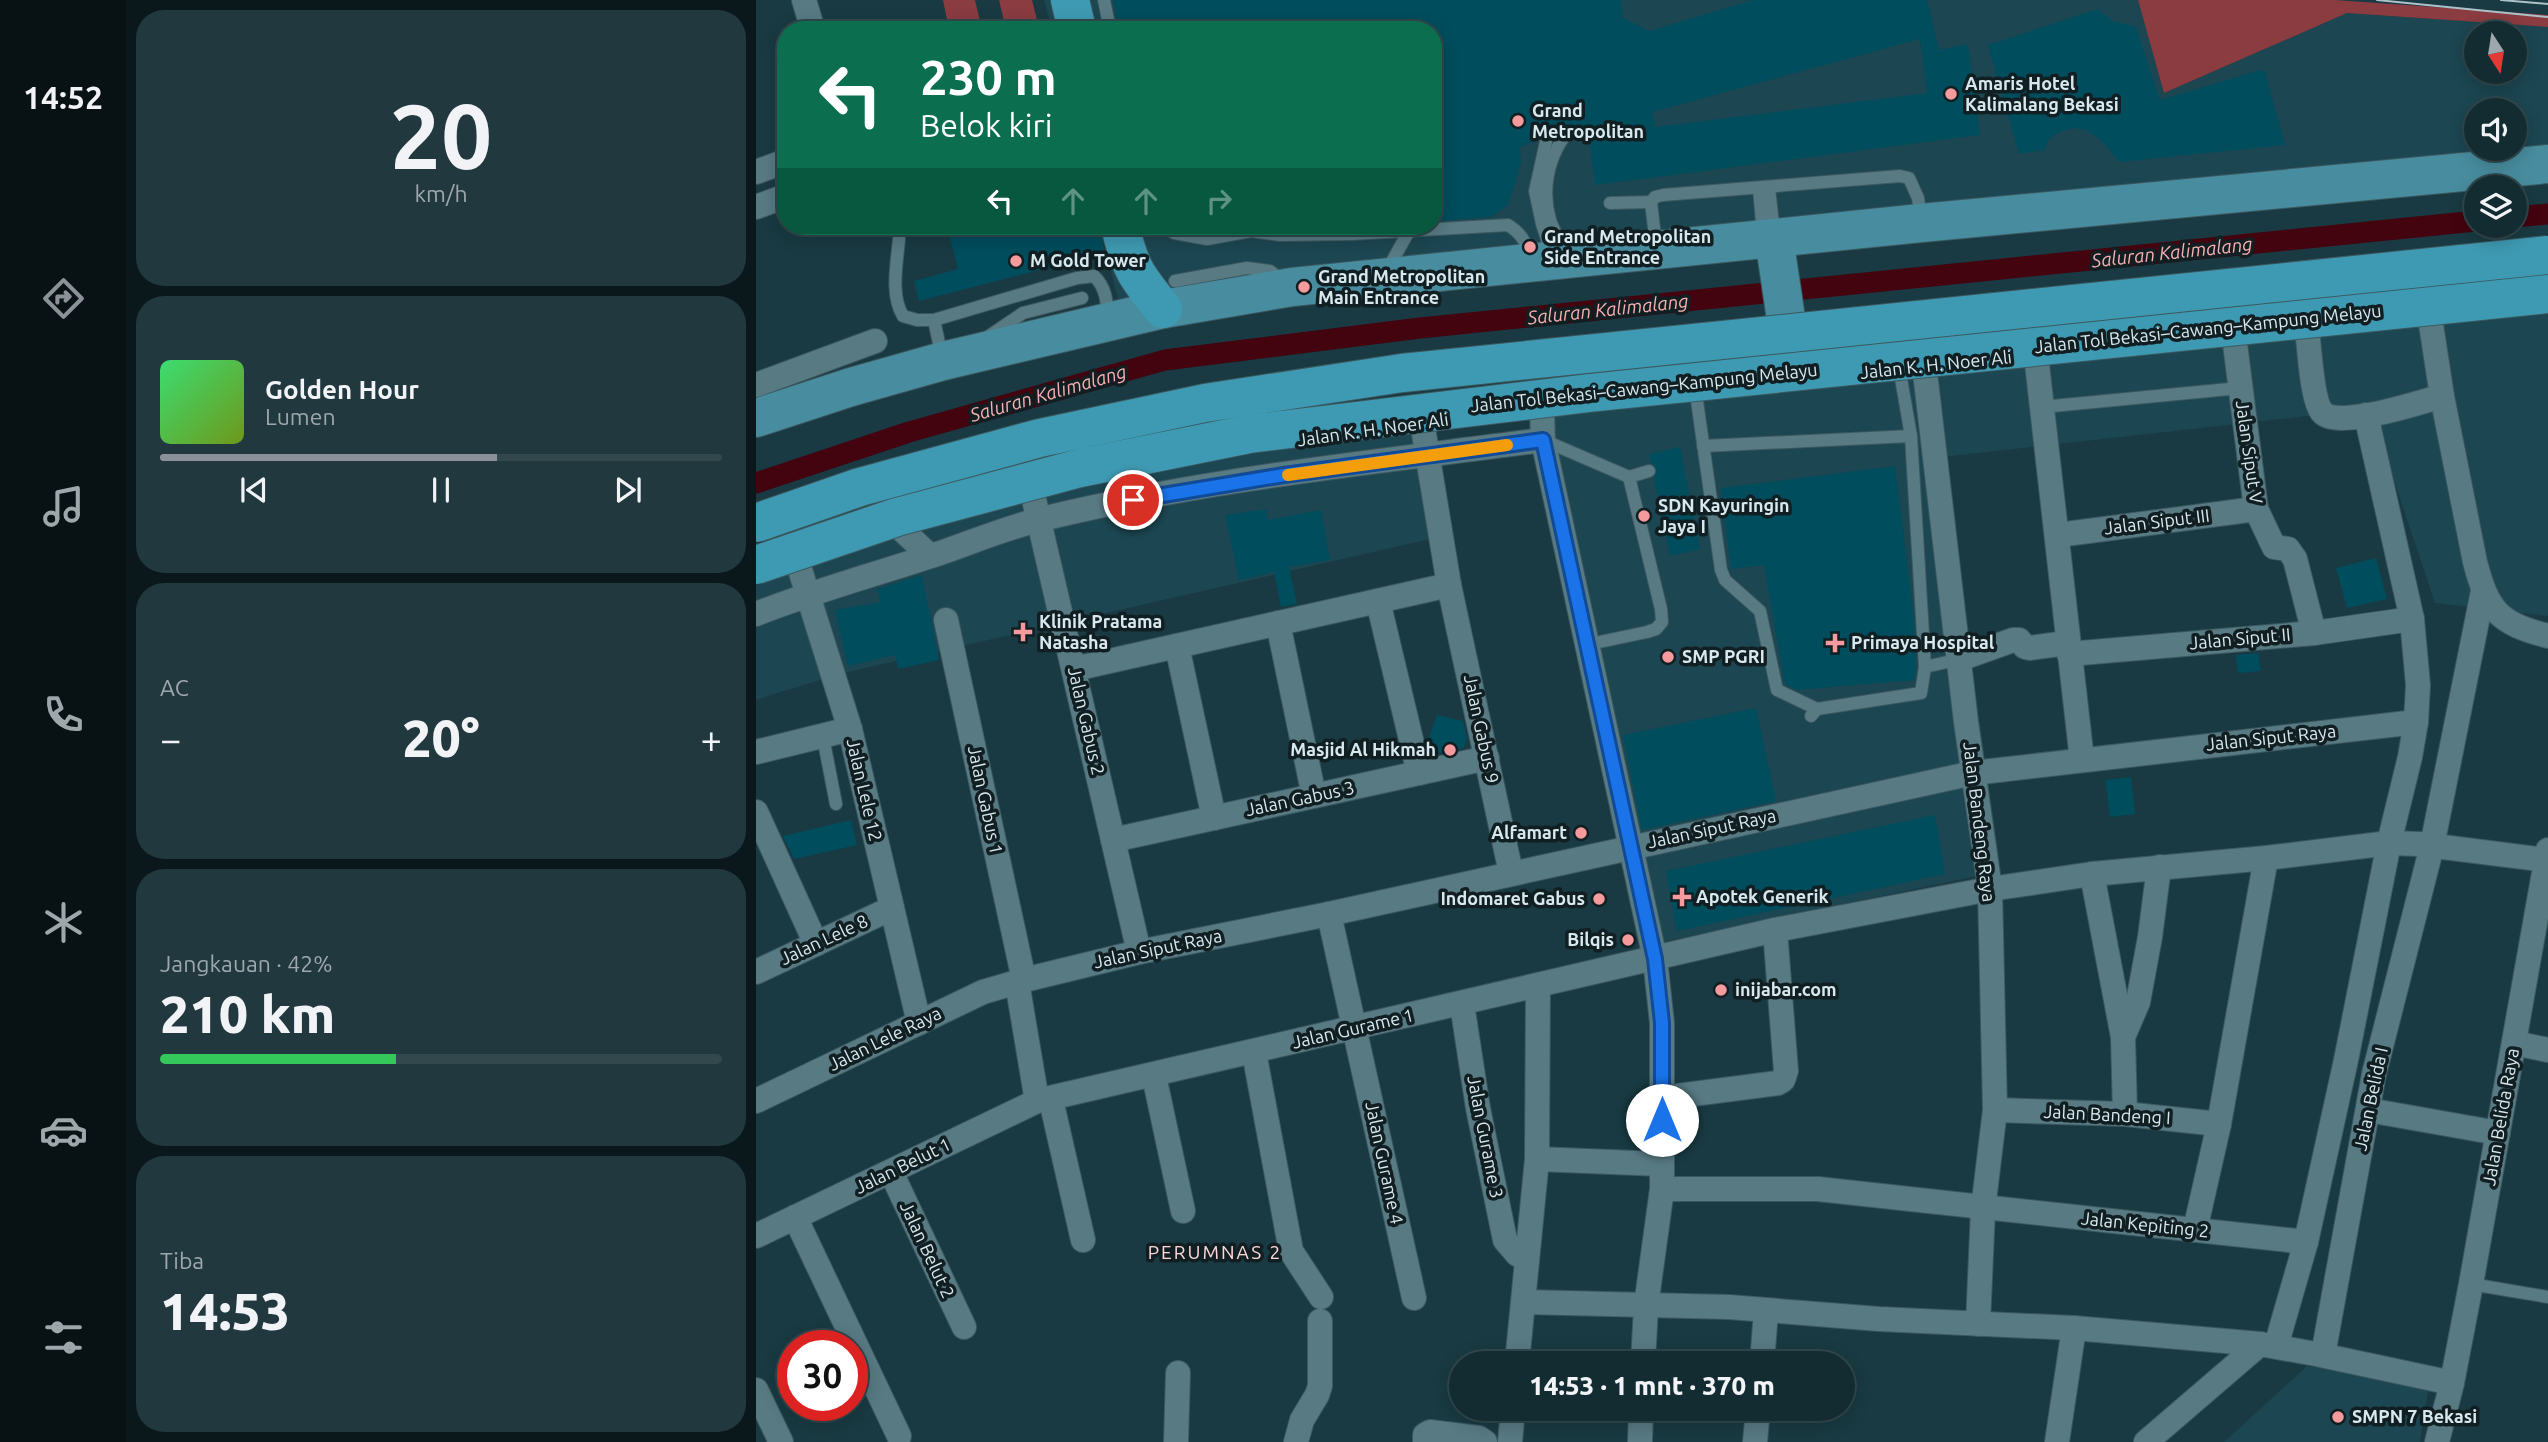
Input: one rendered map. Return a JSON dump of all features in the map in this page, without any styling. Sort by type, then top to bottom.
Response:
[{"type":"highway","points":[[1070,0],[1075,21]]},
{"type":"highway","points":[[1123,235],[1128,257],[1137,277],[1169,295]]},
{"type":"highway","points":[[756,523],[860,487],[1040,438],[1205,403],[1388,375],[2548,255]]},
{"type":"highway","name":"Jalan Tol Bekasi–Cawang–Kampung Melayu","points":[[756,565],[897,517],[1080,468],[1249,434],[1589,393],[2548,294]]},
{"type":"main road","points":[[756,418],[949,359],[1095,310],[1169,295],[1383,278],[1544,254],[1770,248],[1921,223],[2548,164]]},
{"type":"main road","points":[[1770,248],[1788,383]]},
{"type":"main road","name":"Jalan K. H. Noer Ali","points":[[756,576],[802,577],[900,528],[1036,505],[1167,460],[1425,439],[1542,425],[1696,394],[1911,366],[2548,307]]},
{"type":"street","points":[[804,0],[810,21]]},
{"type":"street","points":[[756,172],[777,165]]},
{"type":"street","points":[[756,207],[777,199]]},
{"type":"street","points":[[2431,318],[2433,399],[2483,592],[2500,616],[2529,631],[2548,636]]},
{"type":"street","points":[[2307,328],[2316,400],[2321,412],[2326,416],[2337,419],[2370,414],[2433,399]]},
{"type":"street","name":"Jalan Siput V","points":[[2234,336],[2256,509],[2274,547],[2288,549],[2295,559],[2314,632]]},
{"type":"street","points":[[756,386],[875,341]]},
{"type":"street","points":[[2036,355],[2082,760]]},
{"type":"street","name":"Jalan Bandeng Raya","points":[[1911,366],[1960,659],[1990,888],[1995,1110],[1983,1209],[1978,1324]]},
{"type":"street","points":[[2370,414],[2412,619],[2418,671],[2416,722],[2410,757],[2411,844]]},
{"type":"street","points":[[1542,425],[1586,645],[1655,959],[1662,1023],[1662,1189],[1646,1306],[1644,1351]]},
{"type":"street","name":"Jalan Gabus 9","points":[[1425,439],[1450,585],[1511,873]]},
{"type":"street","points":[[756,614],[802,577],[930,556],[1036,505]]},
{"type":"street","name":"Jalan Gabus 2","points":[[1036,505],[1139,952]]},
{"type":"street","name":"Jalan Siput III","points":[[2058,535],[2256,509]]},
{"type":"street","points":[[900,528],[930,556]]},
{"type":"street","name":"Jalan Lele 12","points":[[802,577],[850,729],[919,1023]]},
{"type":"street","points":[[1074,668],[1450,585]]},
{"type":"street","points":[[2146,1442],[2273,1346],[2306,1242],[2346,1060],[2483,592]]},
{"type":"street","points":[[1378,601],[1419,773]]},
{"type":"street","name":"Jalan Siput II","points":[[1960,659],[2013,640],[2019,640],[2025,647],[2030,648],[2068,649],[2314,632],[2412,619]]},
{"type":"street","name":"Jalan Gabus 1","points":[[947,620],[1044,1101],[1083,1240]]},
{"type":"street","points":[[1278,623],[1314,796]]},
{"type":"street","points":[[1177,646],[1214,818]]},
{"type":"street","name":"Jalan Siput Raya","points":[[1020,981],[1139,952],[1329,914],[1973,773],[2416,722]]},
{"type":"street","points":[[756,752],[850,729]]},
{"type":"street","name":"Jalan Gabus 3","points":[[1113,840],[1487,758]]},
{"type":"street","points":[[756,812],[764,853],[816,944]]},
{"type":"street","name":"Jalan Gurame 1","points":[[1044,1101],[1775,930],[1990,888],[2092,874],[2411,844],[2547,855]]},
{"type":"street","name":"Jalan Belida I","points":[[2319,1354],[2368,1110],[2411,844]]},
{"type":"street","name":"Jalan Belida Raya","points":[[2437,1442],[2452,1383],[2471,1284],[2547,855]]},
{"type":"street","points":[[2195,1230],[2219,1124],[2266,858]]},
{"type":"street","points":[[2123,1037],[2140,991],[2159,867]]},
{"type":"street","points":[[2092,874],[2123,1037],[2125,1114]]},
{"type":"street","name":"Jalan Lele 8","points":[[756,972],[892,908]]},
{"type":"street","name":"Jalan Gurame 4","points":[[1329,914],[1414,1298]]},
{"type":"street","points":[[1662,1098],[1778,1083],[1783,1080],[1786,1071],[1775,930]]},
{"type":"street","name":"Jalan Lele Raya","points":[[756,1101],[983,992],[1020,981]]},
{"type":"street","points":[[1519,1351],[1537,1159],[1538,987]]},
{"type":"street","name":"Jalan Gurame 3","points":[[1462,1004],[1478,1108],[1505,1240],[1517,1254],[1527,1259]]},
{"type":"street","points":[[2514,1043],[2548,1050]]},
{"type":"street","points":[[1254,1052],[1291,1251],[1320,1309],[1320,1386],[1302,1420],[1296,1442]]},
{"type":"street","points":[[1154,1076],[1184,1211]]},
{"type":"street","name":"Jalan Belut 1","points":[[756,1236],[1044,1101]]},
{"type":"street","name":"Jalan Bandeng I","points":[[1995,1110],[2125,1114],[2219,1124]]},
{"type":"street","points":[[2368,1110],[2498,1133]]},
{"type":"street","points":[[1537,1159],[1661,1164]]},
{"type":"street","name":"Jalan Belut 2","points":[[891,1172],[964,1327]]},
{"type":"street","name":"Jalan Kepiting 2","points":[[1662,1189],[1818,1189],[2306,1242]]},
{"type":"street","points":[[795,1217],[900,1436]]},
{"type":"street","points":[[1525,1302],[1766,1311],[2074,1328],[2273,1346],[2452,1383]]},
{"type":"street","points":[[1763,1351],[1766,1311]]},
{"type":"street","points":[[2057,1442],[2074,1328]]},
{"type":"street","points":[[1176,1442],[1178,1373]]},
{"type":"street","points":[[756,1390],[781,1442]]},
{"type":"street","points":[[1510,1442],[1512,1421]]},
{"type":"street","points":[[1640,1442],[1641,1421]]},
{"type":"street","points":[[1757,1421],[1755,1442],[1773,1442]]},
{"type":"street","points":[[1425,1442],[1425,1435],[1430,1432],[1479,1438],[1485,1442]]},
{"type":"lane","points":[[1104,0],[1108,21]]},
{"type":"lane","points":[[1544,254],[1542,225],[1535,191],[1547,136]]},
{"type":"lane","points":[[1544,254],[1550,222],[1546,189],[1552,154],[1563,138]]},
{"type":"lane","points":[[1657,250],[1651,202],[1655,197],[1663,195],[1900,176],[1909,178],[1914,186],[1921,223]]},
{"type":"lane","points":[[1764,188],[1770,248]]},
{"type":"lane","points":[[1610,203],[1651,202]]},
{"type":"lane","points":[[1442,229],[1508,225],[1544,254]]},
{"type":"lane","points":[[1542,225],[1544,254]]},
{"type":"lane","points":[[1185,235],[1208,239],[1227,235]]},
{"type":"lane","points":[[1383,278],[1407,235]]},
{"type":"lane","points":[[899,239],[896,266],[897,306],[903,316],[917,320],[934,320],[1077,278],[1094,276],[1101,283],[1107,300],[1095,310]]},
{"type":"lane","points":[[934,320],[949,359]]},
{"type":"lane","points":[[1696,394],[1721,570],[1725,580],[1760,611],[1777,690],[1814,713],[1921,693],[1925,667],[1911,436],[1911,366]]},
{"type":"lane","points":[[2042,407],[2240,388]]},
{"type":"lane","points":[[1542,425],[1629,477],[1662,622],[1656,629],[1647,632],[1586,645]]},
{"type":"lane","points":[[1703,446],[1911,436]]},
{"type":"lane","points":[[1629,477],[1648,471]]},
{"type":"lane","points":[[1925,667],[1960,659]]},
{"type":"lane","points":[[823,737],[836,804]]},
{"type":"lane","points":[[2471,1284],[2548,1297]]},
{"type":"shaded area","points":[[943,0],[975,0],[980,21],[947,21]]},
{"type":"shaded area","points":[[999,0],[1032,0],[1037,21],[1004,21]]},
{"type":"shaded area","points":[[1044,0],[2138,0],[2164,93],[2347,13],[2464,21],[2464,84],[2527,84],[2527,26],[2548,27],[2548,145],[2527,148],[2527,98],[2464,98],[2464,155],[1120,308],[1102,235],[1442,235],[1442,21],[1050,21]]},
{"type":"shaded area","points":[[2138,0],[2335,0],[2548,15],[2548,27],[2527,26],[2527,21],[2464,21],[2347,13],[2164,93]]},
{"type":"shaded area","points":[[2548,307],[2548,616],[2435,603],[2370,409],[1942,457],[2001,871],[1652,944],[1542,410]]},
{"type":"shaded area","points":[[1422,422],[1439,537],[839,674],[756,700],[756,576],[1032,491]]},
{"type":"shaded area","name":"SMPN 7 Bekasi","points":[[2307,1366],[2362,1375],[2428,1391],[2420,1442],[2224,1442]]},
{"type":"building","name":"Grand Metropolitan","points":[[1113,0],[1621,0],[1623,18],[1649,31],[1753,0],[1927,0],[1939,50],[1968,44],[1980,135],[1595,185],[1588,127],[1571,135],[1564,129],[1555,134],[1552,130],[1545,129],[1540,132],[1537,140],[1520,147],[1521,164],[1508,205],[1490,217],[1442,220],[1442,21],[1117,21]],"holes":[[[1920,39],[1927,93],[1655,127],[1652,112]]]},
{"type":"building","points":[[2098,9],[2113,21],[2136,27],[2160,100],[2264,69],[2285,145],[2119,162],[2102,141],[2086,130],[2073,128],[2050,138],[2044,150],[2019,154],[1988,45]]},
{"type":"building","name":"M Gold Tower","points":[[949,235],[1101,235],[1105,253],[919,301],[914,281],[958,269]]},
{"type":"building","points":[[1680,447],[1700,549],[1670,556],[1654,478],[1657,469],[1651,463],[1649,454]]},
{"type":"building","points":[[1895,466],[1913,611],[1916,667],[1914,680],[1797,690],[1785,684],[1764,565],[1731,569],[1721,488]]},
{"type":"building","points":[[1266,509],[1268,520],[1321,510],[1330,560],[1289,567],[1297,604],[1281,607],[1274,572],[1239,580],[1225,515]]},
{"type":"building","points":[[2376,558],[2387,599],[2347,608],[2336,568]]},
{"type":"building","points":[[922,575],[939,660],[898,669],[895,655],[848,666],[835,610],[881,602],[877,589]]},
{"type":"building","points":[[2258,653],[2261,671],[2238,673],[2236,655]]},
{"type":"building","points":[[1756,708],[1776,801],[1642,830],[1623,735]]},
{"type":"building","points":[[1437,715],[1463,721],[1467,738],[1464,748],[1430,755],[1427,743]]},
{"type":"building","points":[[2131,777],[2135,814],[2110,817],[2105,780]]},
{"type":"building","points":[[1935,815],[1945,874],[1677,931],[1666,871]]},
{"type":"building","points":[[851,820],[857,845],[794,859],[783,836]]},
{"type":"waterway","name":"Saluran Kalimalang","points":[[2527,216],[2548,214]]},
{"type":"waterway","name":"Saluran Kalimalang","points":[[756,483],[909,432],[1165,360],[1420,328],[2464,222]]},
{"type":"tram line","points":[[2377,0],[2548,17]]},
{"type":"tram line","points":[[2501,0],[2548,4]]},
{"type":"slow traffic","points":[[1288,475],[1507,445]]},
{"type":"place","name":"Amaris Hotel Kalimalang Bekasi","points":[[1951,94]]},
{"type":"place","name":"Grand Metropolitan","points":[[1518,121]]},
{"type":"place","name":"Grand Metropolitan Side Entrance","points":[[1530,247]]},
{"type":"place","name":"M Gold Tower","points":[[1016,261]]},
{"type":"place","name":"Grand Metropolitan Main Entrance","points":[[1304,287]]},
{"type":"place","name":"SDN Kayuringin Jaya I","points":[[1644,516]]},
{"type":"place","name":"Klinik Pratama Natasha","points":[[1023,632]]},
{"type":"place","name":"Primaya Hospital","points":[[1835,643]]},
{"type":"place","name":"SMP PGRI","points":[[1668,657]]},
{"type":"place","name":"Masjid Al Hikmah","points":[[1450,750]]},
{"type":"place","name":"Alfamart","points":[[1581,833]]},
{"type":"place","name":"Apotek Generik","points":[[1682,897]]},
{"type":"place","name":"Indomaret Gabus","points":[[1599,899]]},
{"type":"place","name":"Bilqis","points":[[1628,940]]},
{"type":"place","name":"inijabar.com","points":[[1721,990]]},
{"type":"place","name":"SMPN 7 Bekasi","points":[[2338,1417]]},
{"type":"district","name":"PERUMNAS 2","points":[[1215,1252]]},
{"type":"route","points":[[1133,500],[1284,475],[1543,440],[1655,959],[1662,1023],[1662,1120]]}]
